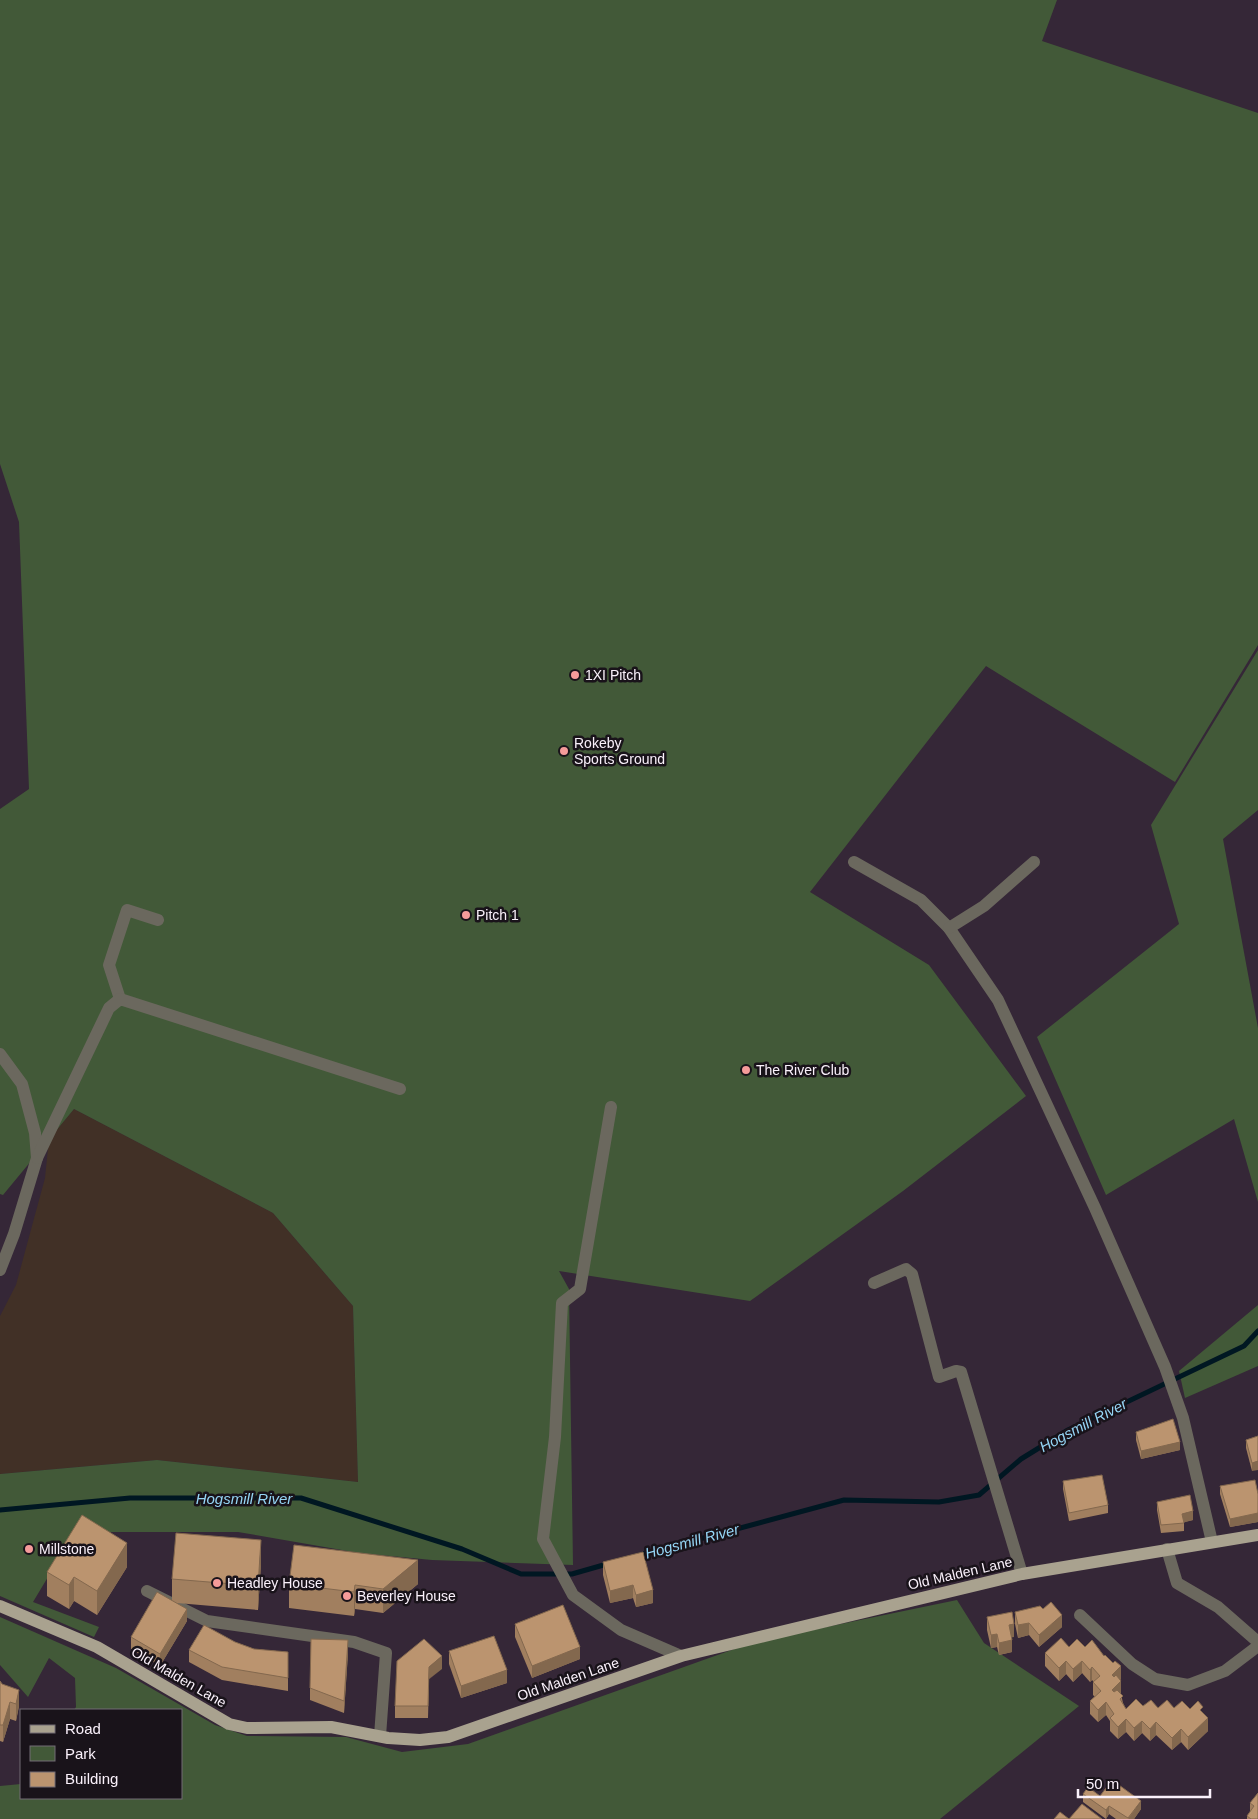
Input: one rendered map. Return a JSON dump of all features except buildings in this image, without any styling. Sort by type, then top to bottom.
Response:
[{"type":"main road","name":"Old Malden Lane","points":[[0,1606],[97,1647],[229,1724],[247,1728],[331,1727],[380,1736],[420,1740],[448,1737],[681,1656],[1022,1574],[1258,1535]]},
{"type":"street","points":[[854,862],[921,900],[949,928],[998,1000],[1095,1208],[1165,1367],[1183,1418],[1212,1542]]},
{"type":"street","points":[[949,928],[984,906],[1034,862]]},
{"type":"street","points":[[120,999],[109,965],[127,910],[158,920]]},
{"type":"street","points":[[120,999],[400,1089]]},
{"type":"street","points":[[0,1270],[14,1234],[37,1158],[109,1008],[120,999]]},
{"type":"street","points":[[0,1054],[22,1084],[35,1133],[37,1158]]},
{"type":"street","points":[[611,1107],[580,1289],[562,1303],[555,1437],[543,1539],[573,1595],[621,1630],[681,1656]]},
{"type":"street","points":[[874,1283],[906,1269],[912,1274],[939,1376],[956,1371],[961,1372],[1022,1574]]},
{"type":"street","points":[[1166,1549],[1177,1583],[1218,1607],[1258,1642]]},
{"type":"street","points":[[147,1590],[207,1621],[354,1642],[386,1653],[380,1736]]},
{"type":"street","points":[[1080,1615],[1132,1664],[1155,1679],[1188,1685],[1225,1671],[1258,1646]]},
{"type":"shaded area","points":[[74,1109],[273,1213],[353,1306],[358,1482],[157,1460],[0,1474],[0,1316],[16,1285],[45,1178],[49,1139]]},
{"type":"green space","points":[[0,0],[1057,0],[1042,41],[1258,113],[1258,645],[1175,782],[986,666],[810,892],[929,965],[1026,1096],[903,1191],[750,1301],[559,1271],[569,1289],[573,1565],[432,1560],[359,1553],[238,1532],[75,1532],[33,1602],[99,1627],[94,1637],[0,1596],[0,1474],[157,1460],[358,1482],[353,1306],[273,1213],[74,1109],[3,1195],[0,1194],[0,809],[29,789],[19,522],[0,464]]},
{"type":"green space","points":[[1258,650],[1258,810],[1223,839],[1258,1028],[1258,1202],[1234,1119],[1106,1195],[1037,1037],[1179,924],[1151,825]]},
{"type":"green space","points":[[1258,1305],[1258,1366],[1185,1398],[1179,1371]]},
{"type":"green space","points":[[957,1600],[984,1643],[1079,1706],[940,1819],[0,1819],[0,1786],[20,1784],[20,1799],[182,1799],[182,1709],[75,1709],[75,1678],[49,1658],[28,1697],[0,1665],[0,1617],[116,1668],[215,1725],[247,1736],[346,1737],[402,1752],[468,1744],[754,1642]]},
{"type":"waterway","name":"Hogsmill River","points":[[640,1555],[844,1500],[939,1502],[979,1495],[1021,1459],[1068,1430],[1244,1346],[1258,1331]]},
{"type":"waterway","name":"Hogsmill River","points":[[0,1510],[130,1498],[301,1498],[462,1549],[521,1574],[572,1574],[607,1564]]},
{"type":"place","name":"1XI Pitch","points":[[575,675]]},
{"type":"place","name":"Rokeby Sports Ground","points":[[564,751]]},
{"type":"place","name":"Pitch 1","points":[[466,915]]},
{"type":"place","name":"The River Club","points":[[746,1070]]},
{"type":"place","name":"Millstone","points":[[29,1549]]},
{"type":"place","name":"Headley House","points":[[217,1583]]},
{"type":"place","name":"Beverley House","points":[[347,1596]]}]
